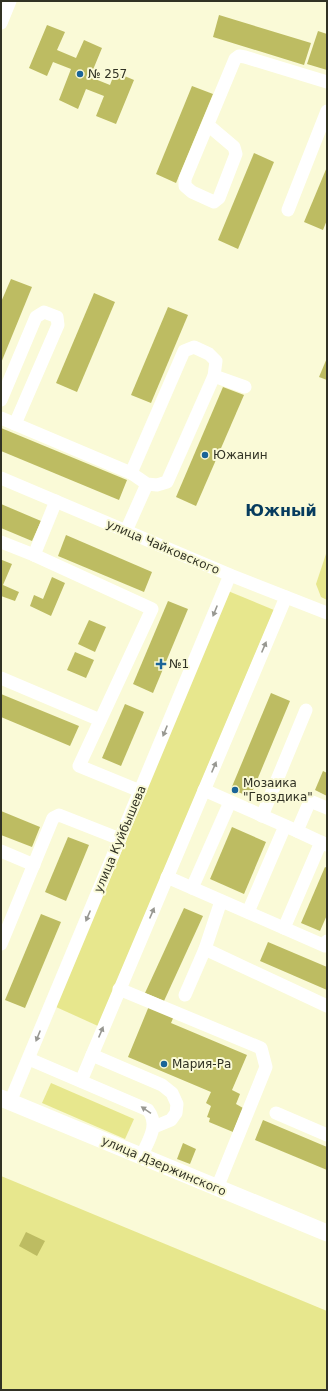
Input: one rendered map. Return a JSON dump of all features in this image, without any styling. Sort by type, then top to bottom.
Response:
[{"type":"main road","name":"улица Дзержинского","points":[[6,1100],[327,1233]]},
{"type":"street","points":[[1,23],[10,1]]},
{"type":"street","points":[[208,125],[234,147],[236,154],[220,198],[214,202],[192,192],[185,186],[186,179],[208,125],[235,59],[239,56],[327,82]]},
{"type":"street","points":[[288,210],[327,111]]},
{"type":"street","points":[[1,400],[36,317],[44,312],[57,317],[58,325],[15,424]]},
{"type":"street","points":[[1,418],[131,472],[147,484],[157,485],[167,482],[214,376],[216,361],[209,354],[194,347],[184,351],[131,472]]},
{"type":"street","points":[[214,376],[245,387]]},
{"type":"street","name":"улица Чайковского","points":[[1,478],[230,575],[327,613]]},
{"type":"street","points":[[126,531],[147,484]]},
{"type":"street","points":[[34,555],[56,501]]},
{"type":"street","points":[[1,542],[34,555],[152,609],[79,766],[140,792]]},
{"type":"street","name":"улица Куйбышева","points":[[6,1100],[29,1059],[230,575]]},
{"type":"street","points":[[81,1081],[286,597]]},
{"type":"street","points":[[1,678],[100,720]]},
{"type":"street","points":[[262,816],[306,710]]},
{"type":"street","points":[[204,790],[324,844],[284,928]]},
{"type":"street","points":[[248,912],[291,828],[310,801],[327,808]]},
{"type":"street","points":[[192,888],[230,802]]},
{"type":"street","points":[[1,944],[53,818],[59,815],[120,839]]},
{"type":"street","points":[[1,851],[34,865]]},
{"type":"street","points":[[167,877],[325,946],[327,941]]},
{"type":"street","points":[[185,995],[205,949],[221,901]]},
{"type":"street","points":[[205,949],[327,1006]]},
{"type":"street","points":[[119,989],[261,1048],[266,1067],[217,1188]]},
{"type":"street","points":[[92,1055],[162,1085],[172,1093],[177,1104],[176,1113],[170,1120],[154,1127]]},
{"type":"street","points":[[29,1059],[148,1110],[153,1116],[154,1127],[141,1156]]},
{"type":"street","points":[[276,1113],[327,1135]]},
{"type":"shaded area","points":[[327,551],[327,600],[321,597],[316,584]]},
{"type":"shaded area","points":[[228,591],[274,610],[98,1026],[56,1007]]},
{"type":"shaded area","points":[[51,1083],[134,1119],[125,1139],[42,1103]]},
{"type":"shaded area","points":[[1,1176],[327,1311],[327,1390],[1,1390]]},
{"type":"building","points":[[219,15],[311,43],[304,65],[213,37]]},
{"type":"building","name":"№ 257","points":[[47,25],[65,32],[57,50],[76,58],[84,40],[102,48],[90,77],[110,85],[115,72],[134,80],[116,124],[96,116],[104,96],[86,89],[78,109],[59,100],[71,69],[53,62],[47,76],[29,68]]},
{"type":"building","points":[[318,31],[327,34],[327,70],[307,64]]},
{"type":"building","points":[[192,86],[213,94],[176,183],[156,174]]},
{"type":"building","points":[[254,153],[274,162],[238,249],[218,240]]},
{"type":"building","points":[[327,167],[327,220],[323,230],[304,222]]},
{"type":"building","points":[[11,279],[32,287],[1,363],[1,302]]},
{"type":"building","points":[[94,293],[115,302],[77,392],[56,383]]},
{"type":"building","points":[[168,307],[188,315],[151,403],[131,395]]},
{"type":"building","points":[[327,358],[327,380],[319,377]]},
{"type":"building","points":[[223,387],[244,395],[196,506],[176,497]]},
{"type":"building","points":[[1,428],[127,480],[119,500],[1,451]]},
{"type":"building","points":[[1,504],[41,521],[32,541],[1,528]]},
{"type":"building","points":[[66,535],[152,572],[144,592],[58,556]]},
{"type":"building","points":[[2,560],[12,564],[3,585],[19,592],[15,601],[1,596]]},
{"type":"building","points":[[52,577],[65,583],[51,616],[30,606],[34,595],[43,599]]},
{"type":"building","points":[[168,601],[188,609],[153,693],[133,684]]},
{"type":"building","points":[[89,620],[106,627],[95,652],[78,644]]},
{"type":"building","points":[[75,652],[94,660],[86,678],[67,670]]},
{"type":"building","points":[[271,693],[290,701],[250,797],[231,789]]},
{"type":"building","points":[[1,694],[79,726],[70,746],[1,717]]},
{"type":"building","points":[[125,704],[144,712],[121,766],[102,758]]},
{"type":"building","points":[[323,771],[327,773],[327,796],[315,790]]},
{"type":"building","points":[[1,811],[40,827],[32,847],[1,835]]},
{"type":"building","points":[[232,827],[266,842],[244,894],[210,879]]},
{"type":"building","points":[[68,837],[89,845],[66,901],[45,892]]},
{"type":"building","points":[[325,867],[327,868],[327,915],[320,931],[301,923]]},
{"type":"building","points":[[184,908],[203,916],[164,1001],[145,993]]},
{"type":"building","points":[[41,914],[61,922],[25,1008],[5,1000]]},
{"type":"building","points":[[268,942],[327,967],[327,990],[260,961]]},
{"type":"building","points":[[149,1006],[174,1016],[171,1023],[247,1055],[232,1090],[240,1094],[236,1104],[243,1108],[233,1132],[209,1122],[210,1118],[207,1117],[211,1106],[206,1103],[211,1092],[128,1057]]},
{"type":"building","points":[[263,1120],[327,1147],[327,1170],[255,1140]]},
{"type":"building","points":[[183,1143],[196,1149],[190,1164],[177,1159]]},
{"type":"building","points":[[26,1232],[45,1241],[37,1256],[19,1246]]},
{"type":"place","name":"№ 257","points":[[80,74]]},
{"type":"place","name":"Южанин","points":[[205,455]]},
{"type":"place","name":"№1","points":[[161,664]]},
{"type":"place","name":"Мозаика \"Гвоздика\"","points":[[235,790]]},
{"type":"place","name":"Мария-Ра","points":[[164,1064]]},
{"type":"district","name":"Южный","points":[[281,510]]}]
